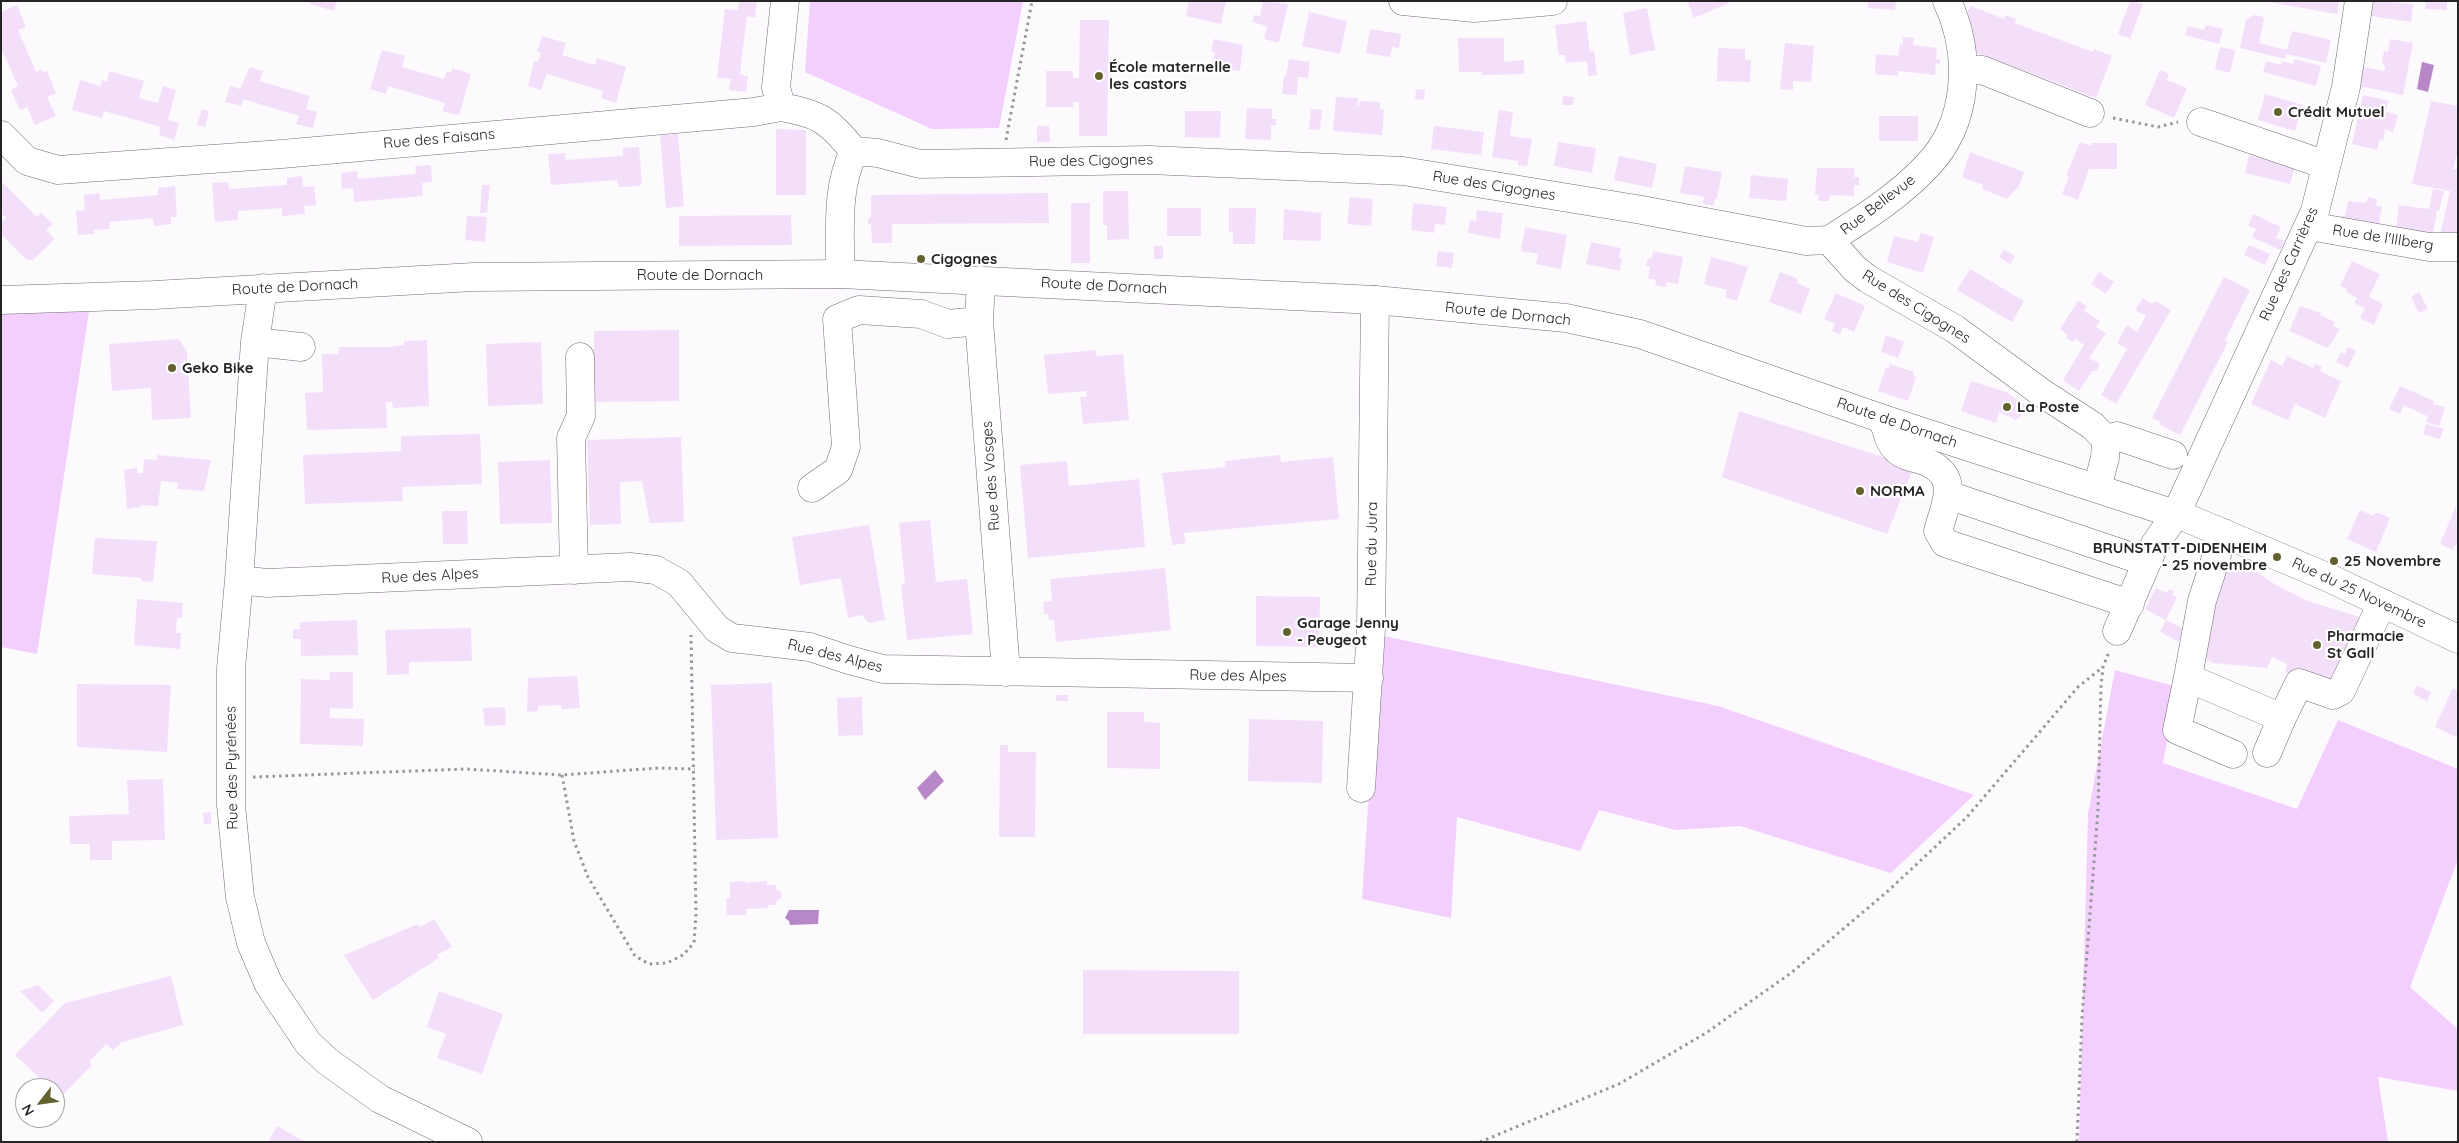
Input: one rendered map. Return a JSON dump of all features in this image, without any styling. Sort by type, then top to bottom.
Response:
[{"type":"street","points":[[785,1],[776,87],[781,107],[823,118],[838,131],[854,151],[846,167],[840,195],[840,274]]},
{"type":"street","points":[[1404,1],[1474,8],[1553,1]]},
{"type":"street","name":"Rue Bellevue","points":[[1830,240],[1901,191],[1929,165],[1947,138],[1961,104],[1964,70],[1959,34],[1947,1]]},
{"type":"street","name":"Rue des Carrières","points":[[2117,631],[2155,544],[2176,514],[2308,226],[2346,87],[2360,1]]},
{"type":"street","points":[[1964,70],[1982,70],[2090,113]]},
{"type":"street","name":"Rue des Faisans","points":[[1,135],[27,161],[58,170],[282,154],[754,112],[781,107]]},
{"type":"street","points":[[2201,122],[2326,165]]},
{"type":"street","name":"Rue des Cigognes","points":[[854,151],[878,153],[920,164],[1149,160],[1403,171],[1642,210],[1806,241],[1830,240],[1855,269],[1868,279],[1955,329],[2042,394],[2093,426],[2106,440]]},
{"type":"street","name":"Rue de l'Illberg","points":[[2308,226],[2429,247],[2458,248]]},
{"type":"street","name":"Route de Dornach","points":[[1,300],[474,277],[840,274],[1374,300],[1566,318],[1640,334],[1883,419],[2176,514]]},
{"type":"street","name":"Rue des Vosges","points":[[981,280],[979,321],[1006,672]]},
{"type":"street","name":"Rue des Pyrénées","points":[[264,288],[256,342],[239,580],[230,668],[231,805],[240,897],[250,943],[269,985],[308,1042],[327,1061],[380,1099],[468,1142]]},
{"type":"street","name":"Rue du Jura","points":[[1360,788],[1369,678],[1374,300]]},
{"type":"street","points":[[812,488],[838,470],[846,447],[837,319],[859,310],[921,314],[948,324],[979,321]]},
{"type":"street","points":[[256,342],[301,347]]},
{"type":"street","points":[[574,570],[571,438],[581,416],[580,357]]},
{"type":"street","points":[[1883,419],[1891,442],[1898,452],[1938,466],[1945,473],[1948,495],[1938,531],[1945,543],[2130,604]]},
{"type":"street","points":[[2097,488],[2105,458],[2106,440],[2117,436],[2173,455]]},
{"type":"street","points":[[1948,495],[2147,562]]},
{"type":"street","name":"Rue du 25 Novembre","points":[[2176,514],[2224,533],[2382,603],[2458,639]]},
{"type":"street","points":[[2224,533],[2202,601],[2177,730],[2233,754]]},
{"type":"street","name":"Rue des Alpes","points":[[239,580],[267,584],[630,567],[656,570],[679,583],[717,629],[732,638],[810,647],[883,669],[1369,678]]},
{"type":"street","points":[[2267,753],[2299,683],[2333,695],[2342,691],[2382,603]]},
{"type":"street","points":[[2188,677],[2282,718]]},
{"type":"path","points":[[1001,163],[1032,1]]},
{"type":"path","points":[[2090,113],[2158,126],[2182,122],[2201,122]]},
{"type":"path","points":[[562,774],[574,841],[588,877],[636,956],[649,964],[667,963],[683,955],[694,943],[694,769],[691,624],[700,608]]},
{"type":"path","points":[[2077,1142],[2082,1017],[2098,810],[2103,667],[2117,631]]},
{"type":"path","points":[[1480,1142],[1619,1084],[1706,1033],[1791,973],[1888,891],[1967,817],[2078,687],[2103,667]]},
{"type":"path","points":[[231,780],[258,776],[466,769],[501,773],[562,774],[658,768],[694,769]]},
{"type":"shaded area","points":[[810,1],[1023,1],[999,128],[932,129],[805,72]]},
{"type":"shaded area","points":[[2422,62],[2434,65],[2428,92],[2417,89]]},
{"type":"shaded area","points":[[1,310],[89,311],[37,654],[1,647]]},
{"type":"shaded area","points":[[1379,635],[1718,706],[1974,795],[1891,873],[1740,826],[1676,830],[1599,810],[1580,851],[1457,817],[1451,918],[1362,899]]},
{"type":"shaded area","points":[[2115,670],[2177,687],[2163,763],[2297,809],[2338,720],[2458,769],[2458,859],[2410,987],[2458,1029],[2458,1091],[2378,1077],[2388,1142],[2079,1142],[2088,814]]},
{"type":"shaded area","points":[[935,770],[944,781],[925,800],[917,788]]},
{"type":"shaded area","points":[[789,910],[819,910],[818,924],[790,925],[789,921],[785,918]]},
{"type":"building","points":[[310,1],[337,1],[334,11],[310,4]]},
{"type":"building","points":[[739,1],[757,2],[755,18],[747,16],[743,47],[740,75],[748,76],[746,92],[729,90],[731,79],[717,78],[725,9],[738,10]]},
{"type":"building","points":[[1189,1],[1226,1],[1221,24],[1186,16]]},
{"type":"building","points":[[1263,1],[1288,4],[1279,43],[1264,39],[1267,26],[1252,22],[1254,15],[1260,16]]},
{"type":"building","points":[[1687,1],[1728,1],[1729,3],[1694,18]]},
{"type":"building","points":[[1868,1],[1896,1],[1895,10],[1868,8]]},
{"type":"building","points":[[2130,1],[2143,4],[2130,39],[2118,34]]},
{"type":"building","points":[[2262,1],[2339,1],[2337,14]]},
{"type":"building","points":[[2374,1],[2413,4],[2411,22],[2371,16]]},
{"type":"building","points":[[2426,1],[2447,1],[2447,10],[2425,9]]},
{"type":"building","points":[[17,5],[26,27],[18,30],[36,72],[42,69],[43,72],[47,71],[56,93],[47,97],[56,116],[35,125],[27,107],[20,110],[11,90],[18,86],[1,48],[1,12]]},
{"type":"building","points":[[1971,6],[2004,19],[2005,15],[2016,19],[2015,23],[2093,52],[2094,49],[2112,56],[2096,98],[1972,51],[1968,10]]},
{"type":"building","points":[[1647,8],[1655,50],[1630,55],[1623,13]]},
{"type":"building","points":[[1309,12],[1347,21],[1340,54],[1302,46]]},
{"type":"building","points":[[2254,15],[2264,17],[2259,43],[2287,50],[2292,31],[2331,40],[2326,63],[2286,54],[2285,59],[2240,48],[2246,20]]},
{"type":"building","points":[[1080,20],[1109,20],[1107,136],[1079,136],[1079,102],[1073,102],[1073,107],[1046,107],[1046,71],[1073,71],[1073,78],[1079,78]]},
{"type":"building","points":[[1586,21],[1590,52],[1594,51],[1597,75],[1588,76],[1587,61],[1566,63],[1565,55],[1559,55],[1555,25]]},
{"type":"building","points":[[2206,25],[2223,29],[2219,44],[2185,35],[2188,26],[2204,30]]},
{"type":"building","points":[[1370,29],[1401,34],[1399,48],[1392,47],[1390,57],[1366,53]]},
{"type":"building","points":[[542,36],[566,43],[562,55],[595,65],[597,58],[626,67],[616,103],[601,98],[603,91],[547,74],[541,90],[528,86],[534,61],[538,62],[541,53],[537,52]]},
{"type":"building","points":[[1903,37],[1914,38],[1913,45],[1937,48],[1936,59],[1940,59],[1940,64],[1936,63],[1935,75],[1898,71],[1898,76],[1875,74],[1876,54],[1898,56],[1900,44],[1903,45]]},
{"type":"building","points":[[1458,38],[1504,38],[1504,62],[1524,60],[1524,74],[1482,75],[1482,72],[1459,72]]},
{"type":"building","points":[[1214,39],[1243,45],[1240,71],[1211,68],[1215,52],[1211,51]]},
{"type":"building","points":[[2390,39],[2413,43],[2403,95],[2359,86],[2363,67],[2385,71],[2382,62],[2384,51],[2388,52]]},
{"type":"building","points":[[1785,43],[1814,46],[1811,82],[1793,81],[1793,90],[1780,89]]},
{"type":"building","points":[[2220,47],[2235,50],[2230,73],[2215,69]]},
{"type":"building","points":[[1718,48],[1745,49],[1745,60],[1751,60],[1750,82],[1717,81]]},
{"type":"building","points":[[382,50],[405,56],[402,67],[444,79],[447,71],[451,73],[452,68],[471,74],[459,115],[442,111],[445,103],[388,86],[386,94],[370,89]]},
{"type":"building","points":[[1289,59],[1310,62],[1308,78],[1298,77],[1297,95],[1282,94],[1284,76],[1286,76]]},
{"type":"building","points":[[2295,59],[2321,66],[2316,86],[2263,72],[2266,61],[2281,65],[2282,61],[2293,64]]},
{"type":"building","points":[[250,67],[263,71],[260,81],[310,96],[306,109],[317,112],[313,128],[296,124],[299,116],[243,99],[241,106],[225,102],[230,86],[240,89]]},
{"type":"building","points":[[2160,70],[2169,74],[2167,80],[2187,88],[2174,118],[2145,105]]},
{"type":"building","points":[[109,71],[144,81],[139,98],[158,103],[163,86],[176,90],[168,120],[179,123],[174,140],[159,135],[161,127],[104,111],[102,118],[72,110],[80,80],[100,86],[102,80],[107,82]]},
{"type":"building","points":[[1416,89],[1425,90],[1424,100],[1415,99]]},
{"type":"building","points":[[2265,94],[2303,105],[2295,131],[2258,120]]},
{"type":"building","points":[[2363,95],[2389,101],[2386,112],[2398,115],[2393,132],[2383,129],[2385,131],[2383,140],[2380,139],[2377,150],[2352,144]]},
{"type":"building","points":[[1563,96],[1574,97],[1573,105],[1562,105]]},
{"type":"building","points":[[1336,97],[1358,98],[1357,107],[1359,107],[1360,101],[1380,102],[1380,109],[1384,110],[1382,135],[1333,131]]},
{"type":"building","points":[[2431,101],[2458,106],[2458,150],[2453,169],[2458,169],[2458,241],[2439,240],[2450,191],[2412,184]]},
{"type":"building","points":[[1247,108],[1272,109],[1272,119],[1276,119],[1276,125],[1271,125],[1271,140],[1245,139]]},
{"type":"building","points":[[202,109],[209,111],[205,127],[197,125]]},
{"type":"building","points":[[1311,109],[1322,110],[1320,130],[1309,129]]},
{"type":"building","points":[[1499,110],[1513,112],[1510,136],[1532,139],[1527,166],[1518,165],[1518,161],[1492,157]]},
{"type":"building","points":[[1185,111],[1221,111],[1220,138],[1185,137]]},
{"type":"building","points":[[1879,116],[1918,116],[1918,141],[1879,141]]},
{"type":"building","points":[[1037,126],[1049,126],[1050,142],[1037,142]]},
{"type":"building","points":[[1434,126],[1484,132],[1481,155],[1431,149]]},
{"type":"building","points":[[776,129],[806,130],[806,195],[776,195]]},
{"type":"building","points":[[678,134],[684,206],[666,208],[660,135]]},
{"type":"building","points":[[1558,142],[1596,148],[1592,173],[1554,166]]},
{"type":"building","points":[[2080,142],[2091,146],[2091,143],[2117,143],[2117,169],[2089,169],[2078,200],[2062,194],[2069,177],[2066,176]]},
{"type":"building","points":[[639,147],[642,183],[639,186],[619,187],[617,180],[551,185],[548,154],[565,153],[566,160],[623,156],[623,148]]},
{"type":"building","points":[[1970,152],[2024,172],[2019,186],[2007,199],[1982,189],[1983,185],[1962,177]]},
{"type":"building","points":[[2249,155],[2295,166],[2290,184],[2245,173]]},
{"type":"building","points":[[1619,156],[1657,164],[1652,188],[1614,180]]},
{"type":"building","points":[[431,165],[432,182],[422,183],[423,196],[354,202],[353,188],[342,189],[341,173],[357,171],[358,179],[416,174],[415,166]]},
{"type":"building","points":[[1685,166],[1722,172],[1714,206],[1703,204],[1704,197],[1680,193]]},
{"type":"building","points":[[1817,168],[1855,168],[1854,177],[1859,177],[1859,185],[1854,185],[1854,196],[1830,195],[1829,201],[1818,201],[1819,195],[1815,195]]},
{"type":"building","points":[[1751,175],[1788,179],[1786,201],[1749,198]]},
{"type":"building","points":[[302,176],[303,187],[314,186],[316,205],[304,206],[305,214],[282,216],[282,208],[238,211],[238,220],[215,222],[212,183],[228,182],[229,189],[287,185],[287,178]]},
{"type":"building","points":[[1,181],[37,217],[41,213],[53,224],[46,230],[55,239],[33,260],[27,260],[1,234],[1,223],[6,218],[1,213]]},
{"type":"building","points":[[482,185],[490,185],[487,213],[480,213]]},
{"type":"building","points":[[175,186],[177,217],[171,217],[171,224],[154,226],[153,218],[109,222],[110,229],[93,230],[94,234],[78,235],[76,211],[85,210],[84,195],[99,193],[100,200],[158,195],[158,188]]},
{"type":"building","points":[[2433,189],[2444,191],[2439,211],[2437,210],[2433,235],[2396,230],[2399,205],[2429,209]]},
{"type":"building","points":[[1103,191],[1128,191],[1129,239],[1107,240],[1107,225],[1103,225]]},
{"type":"building","points":[[1048,193],[1049,223],[892,224],[892,243],[872,243],[871,224],[868,224],[868,218],[871,218],[871,195]]},
{"type":"building","points":[[1350,197],[1373,199],[1371,226],[1347,224]]},
{"type":"building","points":[[2368,197],[2377,199],[2376,206],[2382,207],[2377,233],[2339,224],[2341,215],[2345,216],[2348,201],[2366,203]]},
{"type":"building","points":[[1071,203],[1090,203],[1090,263],[1071,263]]},
{"type":"building","points":[[1413,203],[1447,207],[1445,225],[1435,224],[1434,233],[1411,230]]},
{"type":"building","points":[[1167,208],[1201,208],[1201,236],[1167,236]]},
{"type":"building","points":[[1229,208],[1256,208],[1255,244],[1233,244],[1233,231],[1229,232]]},
{"type":"building","points":[[1284,209],[1321,213],[1321,241],[1283,240]]},
{"type":"building","points":[[1477,210],[1503,213],[1500,239],[1468,233],[1470,220],[1476,221]]},
{"type":"building","points":[[2253,214],[2281,227],[2276,238],[2284,241],[2280,250],[2252,237],[2256,229],[2248,226]]},
{"type":"building","points":[[791,215],[792,245],[679,246],[679,216]]},
{"type":"building","points":[[467,216],[487,217],[485,242],[465,240]]},
{"type":"building","points":[[1525,227],[1567,235],[1561,269],[1536,264],[1538,254],[1521,251]]},
{"type":"building","points":[[1921,233],[1934,237],[1923,273],[1887,262],[1894,236],[1918,242]]},
{"type":"building","points":[[1591,242],[1621,248],[1619,258],[1622,259],[1620,271],[1586,264]]},
{"type":"building","points":[[2249,245],[2270,254],[2265,265],[2244,255]]},
{"type":"building","points":[[1154,246],[1163,246],[1163,259],[1154,259]]},
{"type":"building","points":[[2004,250],[2015,256],[2010,264],[1999,257]]},
{"type":"building","points":[[1438,251],[1454,253],[1452,268],[1436,266]]},
{"type":"building","points":[[1653,251],[1683,257],[1678,284],[1667,282],[1666,287],[1655,285],[1656,280],[1648,278],[1650,266],[1646,266],[1648,258],[1652,259]]},
{"type":"building","points":[[1711,257],[1748,267],[1737,301],[1725,297],[1727,290],[1704,284]]},
{"type":"building","points":[[2352,261],[2380,274],[2369,297],[2383,304],[2374,325],[2360,318],[2365,308],[2354,303],[2357,298],[2346,292],[2347,289],[2340,286]]},
{"type":"building","points":[[1970,269],[2024,301],[2012,322],[1957,290]]},
{"type":"building","points":[[1780,272],[1798,279],[1797,283],[1810,289],[1801,314],[1769,302]]},
{"type":"building","points":[[2099,272],[2114,282],[2106,294],[2091,284]]},
{"type":"building","points":[[2224,277],[2250,290],[2225,340],[2228,342],[2180,435],[2160,425],[2161,422],[2152,418]]},
{"type":"building","points":[[2419,292],[2428,309],[2419,313],[2411,297]]},
{"type":"building","points":[[1836,293],[1865,306],[1854,332],[1843,327],[1840,334],[1832,331],[1835,324],[1824,319]]},
{"type":"building","points":[[2143,298],[2153,304],[2155,301],[2171,310],[2116,404],[2101,395],[2127,349],[2117,343],[2127,325],[2137,332],[2146,316],[2135,310]]},
{"type":"building","points":[[2078,301],[2087,306],[2084,311],[2100,321],[2096,327],[2106,333],[2089,358],[2099,363],[2099,367],[2096,371],[2092,371],[2079,391],[2063,380],[2084,345],[2075,339],[2073,342],[2066,338],[2068,335],[2060,329]]},
{"type":"building","points":[[2300,306],[2321,313],[2320,315],[2335,322],[2333,326],[2340,329],[2328,348],[2289,331]]},
{"type":"building","points":[[679,330],[679,401],[594,402],[594,331]]},
{"type":"building","points":[[1886,335],[1904,342],[1898,358],[1881,352]]},
{"type":"building","points":[[179,339],[187,352],[191,418],[152,420],[151,388],[112,391],[109,344]]},
{"type":"building","points":[[427,340],[429,406],[393,408],[392,402],[386,402],[387,428],[307,430],[305,393],[323,392],[322,354],[339,354],[339,347],[390,347],[404,345],[404,341]]},
{"type":"building","points":[[541,342],[543,404],[488,406],[486,344]]},
{"type":"building","points":[[2348,347],[2356,351],[2348,368],[2336,362],[2341,352],[2345,354]]},
{"type":"building","points":[[1096,350],[1096,356],[1123,354],[1129,420],[1083,424],[1080,397],[1087,397],[1086,391],[1048,394],[1044,355]]},
{"type":"building","points":[[2287,356],[2313,368],[2315,364],[2322,367],[2320,371],[2341,381],[2325,418],[2295,404],[2288,420],[2251,404],[2271,360],[2282,366]]},
{"type":"building","points":[[1890,364],[1914,372],[1913,376],[1916,377],[1908,401],[1878,391],[1886,367],[1889,368]]},
{"type":"building","points":[[1971,381],[2006,392],[2025,405],[2031,400],[2036,403],[2016,420],[1999,412],[1996,423],[1961,411]]},
{"type":"building","points":[[2400,386],[2434,401],[2433,404],[2445,407],[2439,426],[2426,422],[2430,410],[2427,416],[2404,405],[2400,414],[2389,409]]},
{"type":"building","points":[[1739,411],[1914,467],[1887,534],[1722,477]]},
{"type":"building","points":[[2426,424],[2444,429],[2440,439],[2423,434]]},
{"type":"building","points":[[480,434],[482,484],[402,487],[403,501],[305,504],[303,455],[401,451],[401,436]]},
{"type":"building","points":[[681,437],[684,522],[650,523],[642,481],[620,482],[621,524],[590,525],[587,440]]},
{"type":"building","points":[[157,455],[211,460],[204,491],[177,489],[178,483],[161,481],[158,506],[140,505],[141,507],[127,509],[124,470],[137,468],[137,473],[143,473],[144,459],[157,460]]},
{"type":"building","points":[[1280,455],[1281,462],[1333,457],[1339,519],[1184,533],[1186,543],[1172,545],[1162,473],[1226,467],[1225,461]]},
{"type":"building","points":[[550,460],[552,523],[500,524],[498,462]]},
{"type":"building","points":[[1067,461],[1069,486],[1139,479],[1145,547],[1028,558],[1020,465]]},
{"type":"building","points":[[2456,506],[2458,546],[2455,545],[2453,550],[2440,544]]},
{"type":"building","points":[[2360,510],[2373,516],[2375,513],[2379,513],[2390,518],[2376,552],[2347,539]]},
{"type":"building","points":[[442,511],[467,511],[468,544],[443,544]]},
{"type":"building","points":[[930,520],[936,582],[967,579],[973,634],[907,640],[901,585],[905,584],[899,523]]},
{"type":"building","points":[[869,525],[885,620],[869,623],[862,615],[848,618],[841,578],[800,585],[792,537]]},
{"type":"building","points":[[95,538],[157,541],[153,582],[141,581],[141,578],[92,574]]},
{"type":"building","points":[[2228,560],[2249,567],[2276,585],[2308,601],[2360,617],[2366,626],[2328,687],[2285,672],[2287,664],[2272,657],[2267,668],[2213,663],[2199,654]]},
{"type":"building","points":[[1165,568],[1171,630],[1056,642],[1054,620],[1049,620],[1048,614],[1044,614],[1043,602],[1052,601],[1050,579]]},
{"type":"building","points":[[2156,588],[2167,593],[2169,589],[2174,591],[2172,595],[2177,597],[2166,620],[2145,609]]},
{"type":"building","name":"Garage Jenny - Peugeot","points":[[1256,596],[1320,597],[1319,647],[1256,646]]},
{"type":"building","points":[[137,599],[183,603],[182,618],[177,618],[176,633],[181,633],[180,649],[134,645]]},
{"type":"building","points":[[357,620],[358,655],[301,656],[301,639],[293,639],[293,629],[300,629],[300,622]]},
{"type":"building","points":[[2166,620],[2182,628],[2179,642],[2160,632]]},
{"type":"building","points":[[471,628],[472,661],[409,662],[409,674],[387,675],[385,630]]},
{"type":"building","points":[[330,672],[353,672],[353,709],[330,708],[330,718],[364,719],[363,746],[300,744],[301,679],[329,680]]},
{"type":"building","points":[[577,676],[580,708],[562,709],[561,705],[538,706],[538,711],[527,712],[528,678]]},
{"type":"building","points":[[772,683],[778,838],[716,840],[711,685]]},
{"type":"building","points":[[77,684],[171,685],[167,752],[77,747]]},
{"type":"building","points":[[2417,685],[2431,692],[2427,701],[2413,694]]},
{"type":"building","points":[[2453,688],[2458,691],[2458,733],[2456,737],[2435,727]]},
{"type":"building","points":[[1056,695],[1068,695],[1068,701],[1056,701]]},
{"type":"building","points":[[862,697],[863,735],[838,736],[837,698]]},
{"type":"building","points":[[505,707],[506,725],[485,726],[483,708]]},
{"type":"building","points":[[1107,712],[1144,712],[1144,722],[1160,723],[1160,769],[1107,768]]},
{"type":"building","points":[[1249,719],[1323,721],[1322,783],[1248,781]]},
{"type":"building","points":[[1000,745],[1008,745],[1008,752],[1036,752],[1035,837],[999,837]]},
{"type":"building","points":[[163,779],[165,840],[112,841],[112,860],[90,860],[90,844],[70,844],[69,816],[129,814],[127,780]]},
{"type":"building","points":[[211,812],[211,824],[204,824],[203,813]]},
{"type":"building","points":[[744,881],[747,883],[767,881],[767,885],[776,885],[776,889],[781,892],[781,898],[776,901],[776,905],[768,905],[768,908],[746,909],[746,915],[727,915],[726,899],[730,898],[730,882]]},
{"type":"building","points":[[434,919],[452,947],[437,955],[439,958],[373,1000],[344,955],[418,924],[420,927]]},
{"type":"building","points":[[1083,970],[1239,971],[1239,1034],[1083,1034]]},
{"type":"building","points":[[171,976],[183,1025],[122,1042],[113,1050],[106,1044],[89,1062],[92,1065],[65,1093],[65,1078],[39,1078],[15,1055],[65,1003]]},
{"type":"building","points":[[38,985],[54,1001],[42,1013],[20,991]]},
{"type":"building","points":[[439,991],[503,1014],[482,1074],[437,1058],[446,1034],[427,1027]]},
{"type":"building","points":[[277,1126],[305,1142],[268,1142]]},
{"type":"place","name":"École maternelle les castors","points":[[1099,76]]},
{"type":"place","name":"Crédit Mutuel","points":[[2278,112]]},
{"type":"place","name":"Cigognes","points":[[921,259]]},
{"type":"place","name":"Geko Bike","points":[[172,368]]},
{"type":"place","name":"La Poste","points":[[2007,407]]},
{"type":"place","name":"NORMA","points":[[1860,491]]},
{"type":"place","name":"BRUNSTATT-DIDENHEIM - 25 novembre","points":[[2277,557]]},
{"type":"place","name":"25 Novembre","points":[[2334,561]]},
{"type":"place","name":"Garage Jenny - Peugeot","points":[[1287,632]]},
{"type":"place","name":"Pharmacie St Gall","points":[[2317,645]]}]
